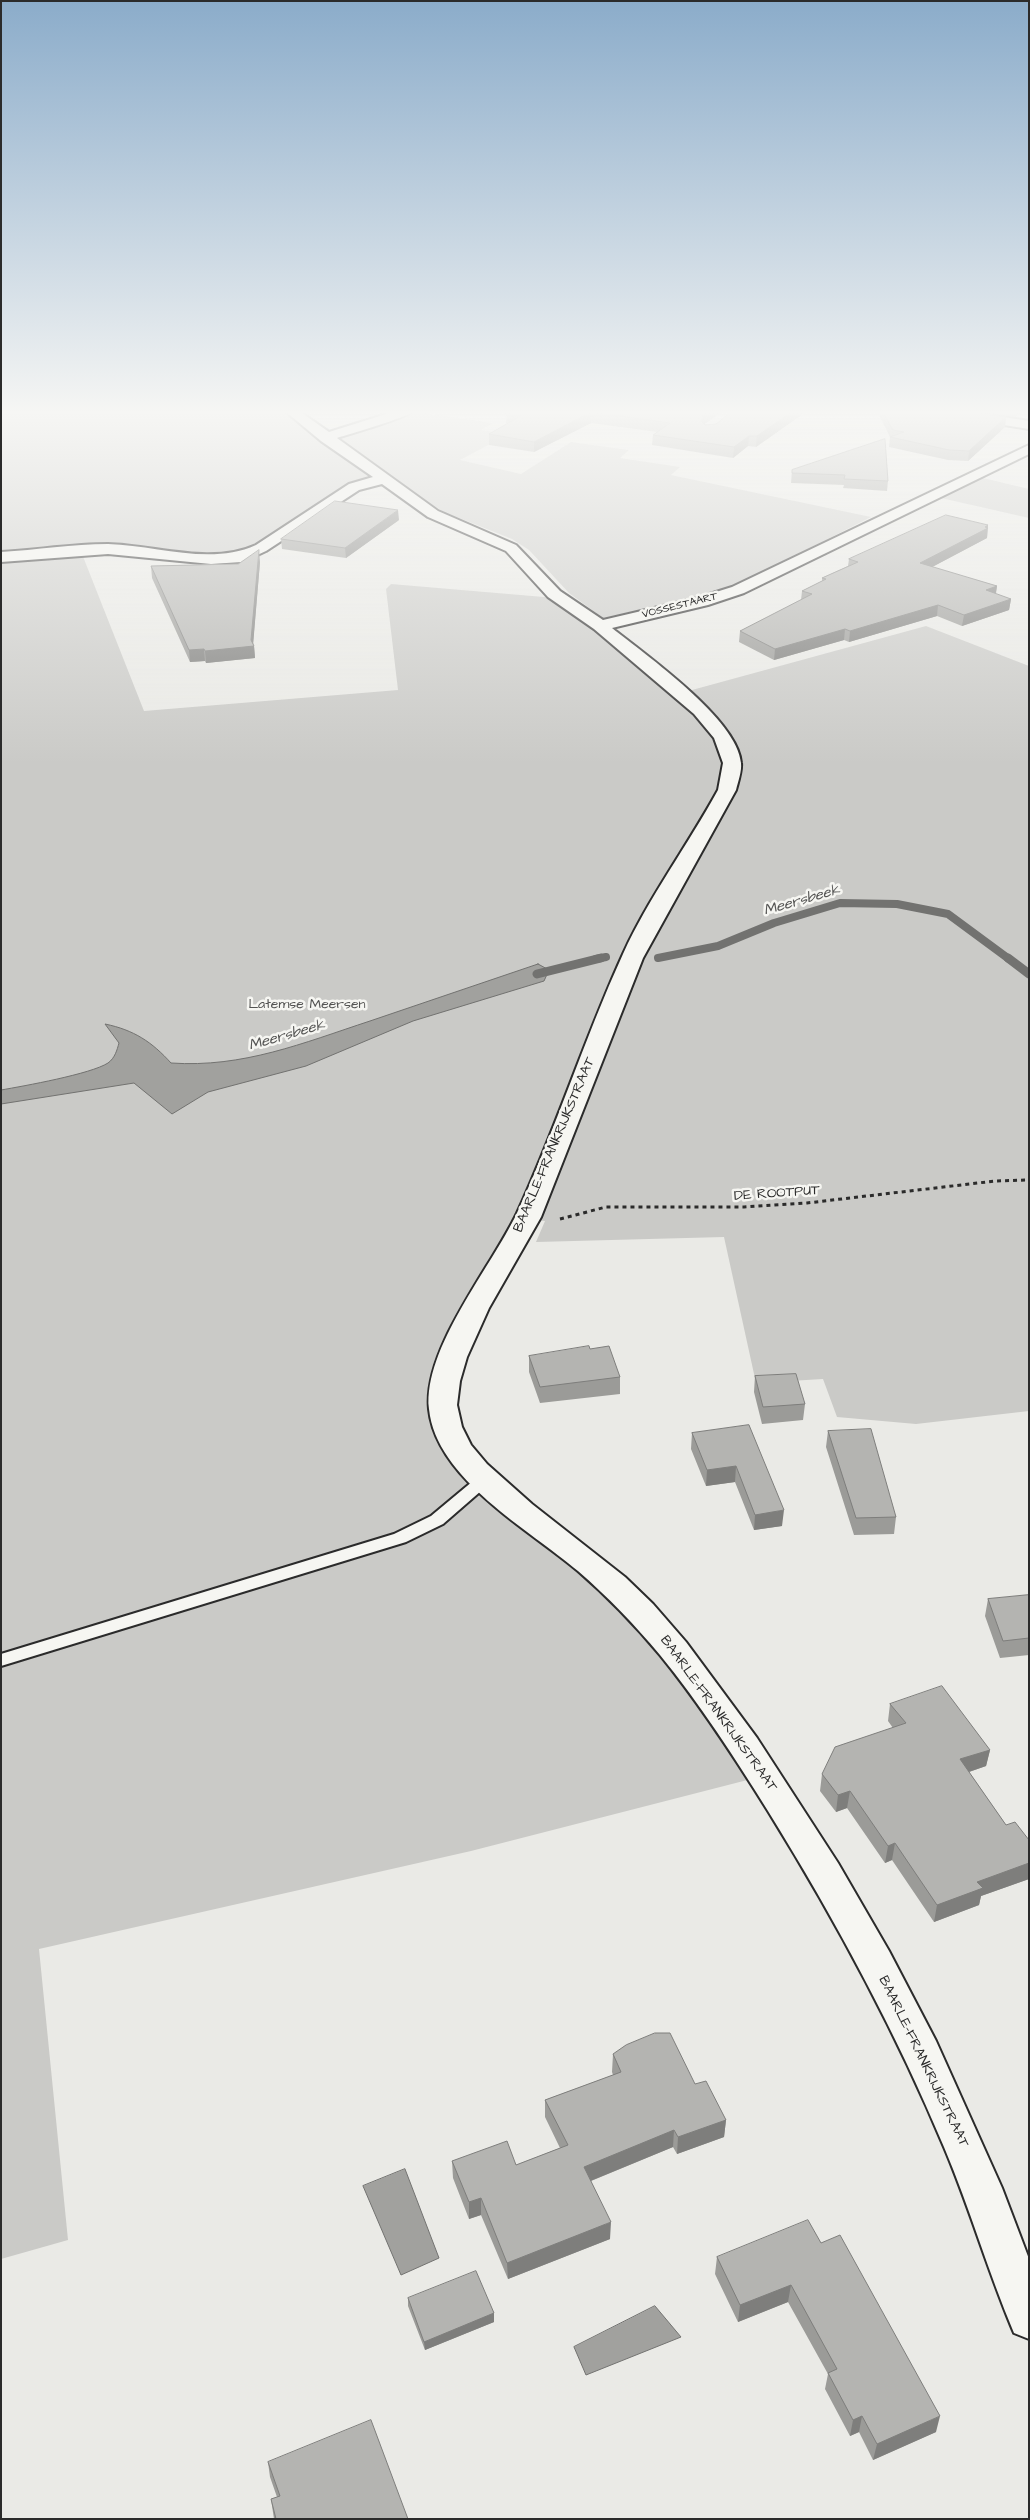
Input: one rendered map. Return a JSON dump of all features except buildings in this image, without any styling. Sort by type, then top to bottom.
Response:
[{"type":"street","points":[[1,557],[108,549],[211,559],[242,557],[261,548],[290,529]]},
{"type":"street","name":"BAARLE-FRANKRIJKSTRAAT","points":[[466,529],[511,548],[554,594],[600,626],[669,683],[712,723],[724,737],[729,750],[731,776],[721,803],[635,951],[527,1219],[466,1326],[452,1361],[446,1387],[443,1408],[450,1433],[464,1457],[484,1480],[627,1597],[660,1632],[702,1687],[769,1784],[805,1840],[868,1949],[921,2051],[965,2148],[1029,2318]]},
{"type":"street","name":"VOSSESTAART","points":[[600,626],[702,602],[738,590],[865,529]]},
{"type":"lane","points":[[1,1660],[400,1538],[437,1520],[484,1480]]},
{"type":"path","name":"DE ROOTPUT","points":[[527,1219],[564,1219],[606,1207],[744,1207],[807,1203],[995,1181],[1029,1180]]},
{"type":"green space","name":"Latemse Meersen","points":[[1,529],[302,529],[249,564],[123,553],[82,554],[144,711],[398,690],[386,589],[391,584],[544,597],[554,594],[681,693],[926,626],[1029,666],[1029,1411],[916,1424],[837,1417],[823,1379],[756,1383],[724,1237],[536,1242],[545,1221],[527,1219],[466,1326],[451,1433],[588,1563],[763,1776],[471,1851],[39,1949],[68,2240],[1,2259]]},
{"type":"green space","points":[[486,529],[848,529],[775,566],[713,594],[603,618],[569,593],[529,550],[512,539]]},
{"type":"shaded area","points":[[538,964],[549,970],[544,981],[413,1021],[306,1066],[208,1092],[172,1114],[134,1083],[1,1104],[1,1090],[73,1075],[108,1063],[114,1056],[119,1043],[105,1024],[134,1033],[157,1049],[171,1063],[223,1062],[248,1058],[297,1045]]},
{"type":"shaded area","points":[[405,2169],[439,2258],[401,2275],[363,2186]]},
{"type":"shaded area","points":[[655,2306],[681,2337],[586,2375],[574,2347]]},
{"type":"waterway","name":"Meersbeek","points":[[658,958],[718,946],[774,923],[840,903],[897,904],[948,914],[1009,959]]},
{"type":"waterway","name":"Meersbeek","points":[[601,958],[606,957]]},
{"type":"waterway","name":"Meersbeek","points":[[537,974],[601,958]]},
{"type":"waterway","name":"Meersbeek","points":[[596,959],[601,958]]},
{"type":"waterway","name":"Meersbeek","points":[[1008,958],[1029,974]]}]
